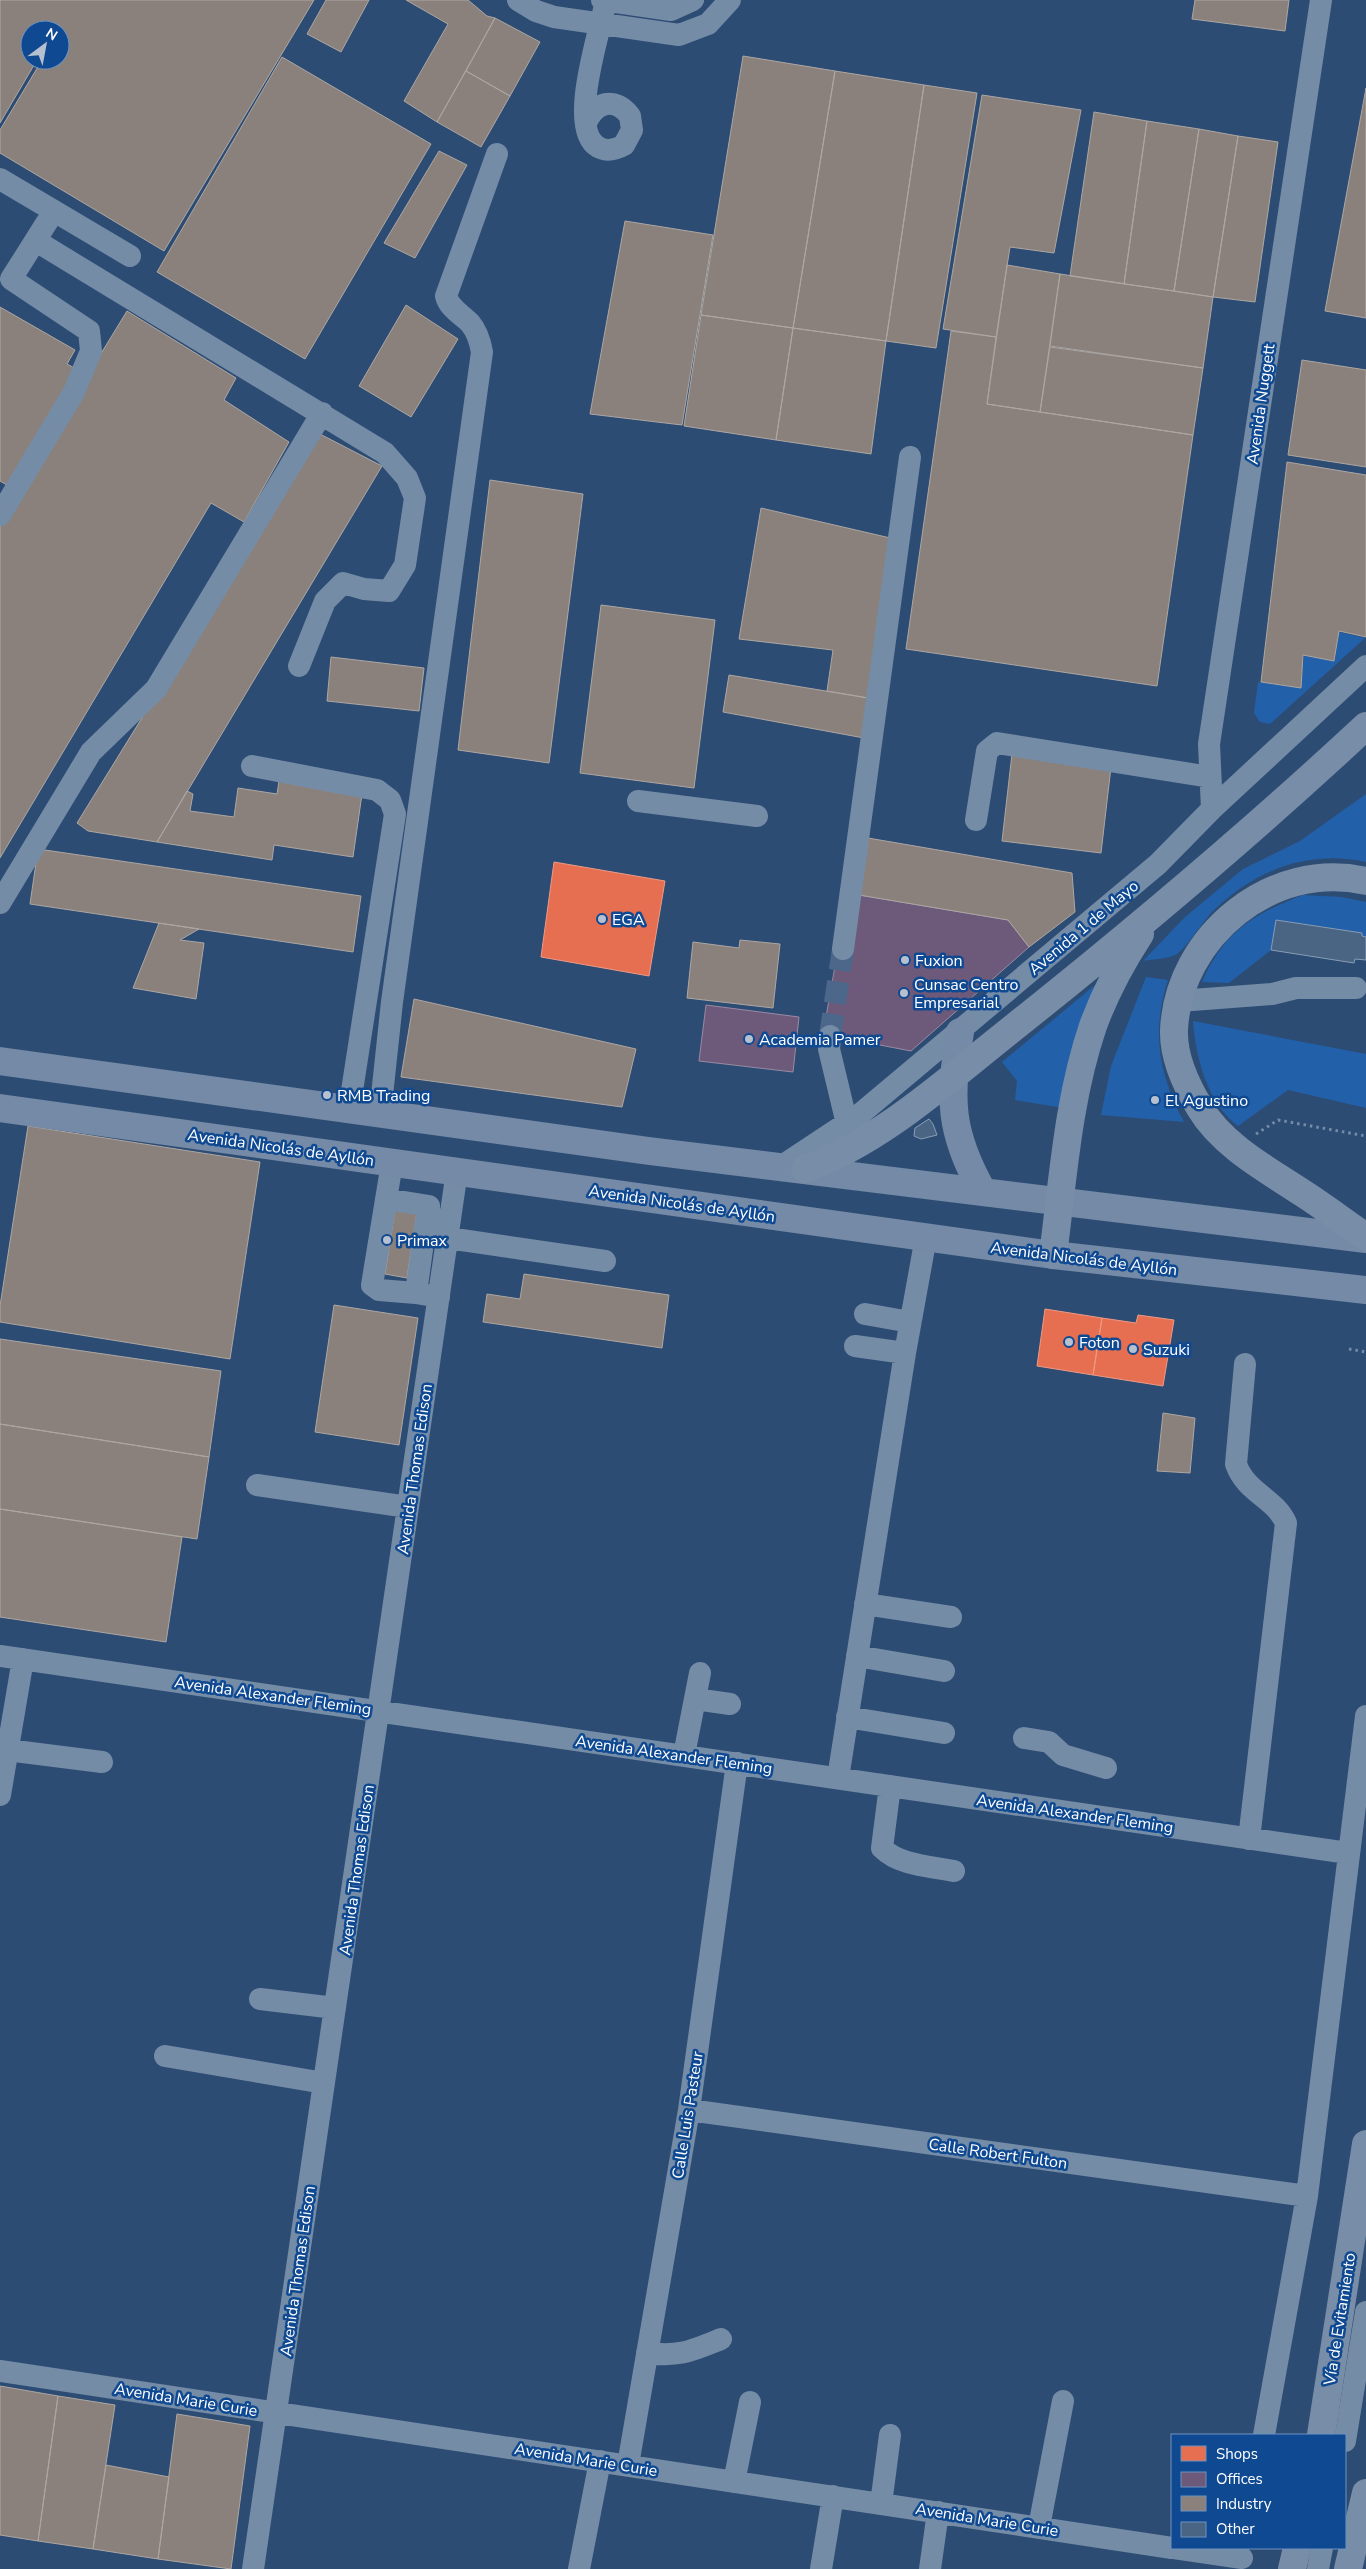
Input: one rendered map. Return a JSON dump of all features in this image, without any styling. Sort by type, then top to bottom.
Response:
[{"type":"highway","points":[[794,1168],[842,1153],[888,1125],[952,1076],[1162,905],[1366,726]]},
{"type":"highway","points":[[1366,881],[1338,877],[1304,880],[1264,893],[1232,914],[1209,940],[1190,971],[1178,1001],[1174,1030],[1177,1058],[1190,1091],[1211,1124],[1242,1151],[1366,1238]]},
{"type":"highway","points":[[1053,1255],[1076,1091],[1093,1025],[1122,961],[1162,905]]},
{"type":"highway","name":"Vía de Evitamiento","points":[[1321,2434],[1366,2144]]},
{"type":"highway","points":[[1348,2569],[1366,2493]]},
{"type":"highway","points":[[1292,2569],[1297,2549]]},
{"type":"main road","points":[[960,1032],[952,1076],[952,1104],[958,1138],[969,1166],[983,1192]]},
{"type":"main road","points":[[0,1061],[649,1151],[1366,1238]]},
{"type":"main road","name":"Avenida Nicolás de Ayllón","points":[[0,1108],[1053,1255],[1366,1290]]},
{"type":"street","points":[[518,0],[536,11],[554,17],[679,35],[708,24],[730,0]]},
{"type":"street","points":[[586,123],[584,103],[601,24],[604,0],[670,10],[694,0]]},
{"type":"street","name":"Avenida Nuggett","points":[[1212,809],[1209,744],[1321,0]]},
{"type":"street","points":[[380,1114],[392,1002],[482,352],[478,337],[471,324],[448,303],[446,296],[497,154]]},
{"type":"street","points":[[0,179],[130,256]]},
{"type":"street","points":[[0,515],[74,392],[92,351],[90,331],[6,278],[36,241],[54,211]]},
{"type":"street","points":[[36,241],[385,453],[407,478],[415,498],[404,565],[388,591],[364,590],[343,584],[325,601],[299,666]]},
{"type":"street","points":[[0,903],[91,752],[156,689],[322,413]]},
{"type":"street","points":[[843,949],[910,457]]},
{"type":"street","name":"Avenida 1 de Mayo","points":[[794,1168],[960,1032],[1158,864],[1212,809],[1366,666]]},
{"type":"street","points":[[1249,830],[1254,814],[1366,710]]},
{"type":"street","points":[[976,820],[987,751],[997,743],[1210,777]]},
{"type":"street","points":[[252,766],[377,790],[390,800],[395,814],[349,1110]]},
{"type":"street","points":[[638,800],[757,816]]},
{"type":"street","points":[[1178,1001],[1272,994],[1296,988],[1356,988]]},
{"type":"street","points":[[830,1036],[829,1049],[848,1124]]},
{"type":"street","points":[[392,1163],[372,1284],[379,1290],[416,1292],[439,1297]]},
{"type":"street","name":"Avenida Thomas Edison","points":[[253,2569],[456,1171]]},
{"type":"street","points":[[386,1199],[429,1206],[416,1292]]},
{"type":"street","points":[[425,1228],[449,1227],[604,1261]]},
{"type":"street","points":[[838,1778],[910,1322],[926,1237]]},
{"type":"street","points":[[865,1314],[910,1322]]},
{"type":"street","points":[[855,1346],[905,1353]]},
{"type":"street","points":[[1245,1364],[1236,1464],[1240,1477],[1282,1514],[1286,1523],[1249,1839]]},
{"type":"street","points":[[257,1485],[408,1507]]},
{"type":"street","points":[[865,1604],[951,1617]]},
{"type":"street","name":"Avenida Alexander Fleming","points":[[0,1656],[1348,1853]]},
{"type":"street","points":[[857,1656],[944,1671]]},
{"type":"street","points":[[0,1795],[23,1659]]},
{"type":"street","points":[[684,1755],[700,1673]]},
{"type":"street","points":[[695,1699],[730,1704]]},
{"type":"street","points":[[1264,2434],[1307,2196],[1366,1716]]},
{"type":"street","points":[[847,1718],[944,1733]]},
{"type":"street","points":[[1024,1738],[1050,1742],[1063,1755],[1106,1768]]},
{"type":"street","points":[[7,1750],[102,1762]]},
{"type":"street","name":"Calle Luis Pasteur","points":[[628,2466],[689,2110],[738,1763]]},
{"type":"street","points":[[890,1786],[882,1848],[890,1856],[902,1861],[954,1871]]},
{"type":"street","points":[[260,1999],[335,2008]]},
{"type":"street","points":[[165,2056],[324,2084]]},
{"type":"street","name":"Calle Robert Fulton","points":[[689,2110],[1307,2196]]},
{"type":"street","points":[[1346,2434],[1366,2312]]},
{"type":"street","points":[[647,2353],[665,2356],[683,2354],[721,2339]]},
{"type":"street","name":"Avenida Marie Curie","points":[[0,2371],[1171,2548]]},
{"type":"street","points":[[1039,2527],[1063,2401]]},
{"type":"street","points":[[734,2482],[750,2402]]},
{"type":"street","points":[[881,2504],[890,2435]]},
{"type":"street","points":[[579,2569],[600,2461]]},
{"type":"street","points":[[820,2569],[833,2496]]},
{"type":"street","points":[[930,2569],[938,2512]]},
{"type":"street","name":"Avenida Marie Curie","points":[[1180,2549],[1242,2558]]},
{"type":"street","points":[[1318,2569],[1322,2549]]},
{"type":"path","points":[[1249,1138],[1278,1120],[1366,1136]]},
{"type":"path","points":[[1349,1349],[1366,1352]]},
{"type":"shaded area","points":[[1339,632],[1365,638],[1270,724],[1260,722],[1254,713],[1258,682],[1301,688],[1304,655],[1335,661]]},
{"type":"shaded area","points":[[1366,794],[1366,862],[1344,859],[1302,861],[1263,875],[1227,898],[1211,913],[1177,954],[1143,961],[1185,917],[1243,869],[1300,841]]},
{"type":"shaded area","points":[[1303,895],[1342,897],[1366,902],[1366,937],[1362,936],[1362,933],[1276,920],[1271,950],[1229,983],[1202,982],[1220,950],[1242,927],[1269,910]]},
{"type":"shaded area","points":[[1146,977],[1168,980],[1160,1018],[1160,1053],[1163,1070],[1175,1105],[1184,1122],[1101,1115],[1111,1066]]},
{"type":"shaded area","points":[[1100,981],[1079,1028],[1071,1057],[1064,1108],[1015,1100],[1017,1081],[1002,1062]]},
{"type":"shaded area","points":[[1193,1021],[1366,1054],[1366,1108],[1288,1090],[1238,1126],[1218,1105],[1205,1079],[1200,1065]]},
{"type":"building: Shops","name":"EGA","points":[[554,862],[665,881],[649,976],[541,957]]},
{"type":"building: Shops","name":"Foton","points":[[1045,1309],[1102,1318],[1093,1375],[1037,1366]]},
{"type":"building: Shops","name":"Suzuki","points":[[1138,1315],[1174,1320],[1163,1386],[1093,1375],[1102,1318],[1136,1323]]},
{"type":"building: Offices","name":"Cunsac Centro Empresarial","points":[[859,895],[1008,920],[1029,947],[911,1051],[823,1034],[838,949]]},
{"type":"building: Offices","name":"Academia Pamer","points":[[706,1005],[799,1017],[793,1072],[699,1061]]},
{"type":"building: Industry","points":[[0,0],[314,0],[164,251],[0,153],[0,130],[36,70],[70,70],[70,20],[20,20],[20,70],[31,70],[0,123]]},
{"type":"building: Industry","points":[[326,0],[369,0],[341,52],[307,34]]},
{"type":"building: Industry","points":[[406,0],[468,0],[487,16],[495,18],[437,122],[404,101],[448,24]]},
{"type":"building: Industry","points":[[1195,0],[1289,0],[1285,31],[1192,19]]},
{"type":"building: Industry","points":[[495,18],[540,42],[510,96],[466,71]]},
{"type":"building: Industry","points":[[743,56],[835,71],[793,328],[701,315]]},
{"type":"building: Industry","points":[[282,57],[431,144],[305,359],[157,272]]},
{"type":"building: Industry","points":[[466,71],[510,96],[481,147],[437,122]]},
{"type":"building: Industry","points":[[835,71],[924,85],[886,341],[793,328]]},
{"type":"building: Industry","points":[[924,85],[977,93],[936,348],[886,341]]},
{"type":"building: Industry","points":[[1366,88],[1366,318],[1325,311]]},
{"type":"building: Industry","points":[[982,95],[1081,110],[1054,253],[1010,247],[996,337],[943,329]]},
{"type":"building: Industry","points":[[1094,112],[1147,121],[1124,284],[1070,276]]},
{"type":"building: Industry","points":[[1147,121],[1199,129],[1174,291],[1124,284]]},
{"type":"building: Industry","points":[[1199,129],[1238,136],[1213,297],[1174,291]]},
{"type":"building: Industry","points":[[1238,136],[1278,142],[1255,302],[1213,297]]},
{"type":"building: Industry","points":[[439,151],[467,165],[415,258],[384,243]]},
{"type":"building: Industry","points":[[625,221],[713,235],[682,425],[590,414]]},
{"type":"building: Industry","points":[[1007,265],[1060,274],[1040,412],[987,404]]},
{"type":"building: Industry","points":[[1060,274],[1213,297],[1203,368],[1050,346]]},
{"type":"building: Industry","points":[[406,305],[458,339],[411,417],[359,386]]},
{"type":"building: Industry","points":[[0,307],[75,350],[67,364],[80,371],[12,488],[0,481]]},
{"type":"building: Industry","points":[[127,311],[236,378],[224,400],[289,442],[244,522],[211,503],[0,858],[0,519]]},
{"type":"building: Industry","points":[[701,315],[793,328],[776,440],[684,426]]},
{"type":"building: Industry","points":[[793,328],[886,341],[871,454],[776,440]]},
{"type":"building: Industry","points":[[951,331],[996,337],[987,404],[1193,435],[1157,686],[906,649]]},
{"type":"building: Industry","points":[[1050,347],[1203,368],[1193,435],[1040,412]]},
{"type":"building: Industry","points":[[1302,360],[1366,370],[1366,467],[1288,455]]},
{"type":"building: Industry","points":[[318,433],[382,466],[157,842],[88,831],[77,823]]},
{"type":"building: Industry","points":[[1287,462],[1366,475],[1366,637],[1339,631],[1334,661],[1303,655],[1301,688],[1261,682]]},
{"type":"building: Industry","points":[[490,480],[583,494],[549,763],[458,750]]},
{"type":"building: Industry","points":[[761,508],[899,540],[868,698],[827,691],[833,650],[739,639]]},
{"type":"building: Industry","points":[[601,605],[715,620],[694,788],[580,773]]},
{"type":"building: Industry","points":[[331,657],[424,668],[419,711],[327,701]]},
{"type":"building: Industry","points":[[729,675],[868,698],[864,738],[723,712]]},
{"type":"building: Industry","points":[[1012,754],[1111,767],[1101,853],[1002,841]]},
{"type":"building: Industry","points":[[279,781],[362,794],[353,857],[274,845],[272,860],[157,842],[187,791],[193,794],[190,811],[234,817],[238,788],[277,794]]},
{"type":"building: Industry","points":[[868,838],[1072,873],[1075,912],[1029,947],[1008,920],[859,895]]},
{"type":"building: Industry","points":[[38,849],[361,896],[353,952],[30,904]]},
{"type":"building: Industry","points":[[159,923],[199,929],[180,940],[204,943],[196,999],[133,988]]},
{"type":"building: Industry","points":[[740,940],[780,944],[773,1008],[687,998],[693,942],[739,948]]},
{"type":"building: Industry","points":[[414,999],[636,1049],[622,1107],[401,1077]]},
{"type":"building: Industry","points":[[28,1126],[260,1162],[230,1359],[0,1322],[0,1306]]},
{"type":"building: Industry","points":[[397,1196],[419,1199],[407,1278],[385,1274]]},
{"type":"building: Industry","points":[[524,1274],[669,1295],[662,1348],[483,1322],[487,1294],[520,1299]]},
{"type":"building: Industry","points":[[334,1305],[418,1318],[399,1445],[315,1432]]},
{"type":"building: Industry","points":[[0,1339],[221,1371],[209,1457],[0,1424]]},
{"type":"building: Industry","points":[[1163,1413],[1195,1418],[1190,1473],[1157,1471]]},
{"type":"building: Industry","points":[[0,1424],[209,1457],[197,1539],[0,1509]]},
{"type":"building: Industry","points":[[0,1509],[182,1537],[166,1642],[0,1617]]},
{"type":"building: Industry","points":[[0,2386],[58,2396],[38,2541],[0,2535]]},
{"type":"building: Industry","points":[[58,2396],[115,2405],[93,2549],[38,2541]]},
{"type":"building: Industry","points":[[177,2414],[250,2426],[231,2569],[158,2559]]},
{"type":"building: Industry","points":[[106,2465],[169,2477],[158,2559],[93,2549]]},
{"type":"building: Other","points":[[1276,920],[1362,933],[1362,936],[1366,937],[1366,960],[1355,959],[1354,963],[1271,950]]},
{"type":"building: Other","points":[[929,1119],[937,1135],[921,1139],[914,1136],[915,1128]]},
{"type":"tunnel","points":[[830,1036],[843,949]]},
{"type":"place","name":"EGA","points":[[602,919]]},
{"type":"place","name":"Fuxion","points":[[905,960]]},
{"type":"place","name":"Cunsac Centro Empresarial","points":[[904,993]]},
{"type":"place","name":"Academia Pamer","points":[[749,1039]]},
{"type":"place","name":"RMB Trading","points":[[327,1095]]},
{"type":"place","name":"El Agustino","points":[[1155,1100]]},
{"type":"place","name":"Primax","points":[[387,1240]]},
{"type":"place","name":"Foton","points":[[1069,1342]]},
{"type":"place","name":"Suzuki","points":[[1133,1349]]}]
